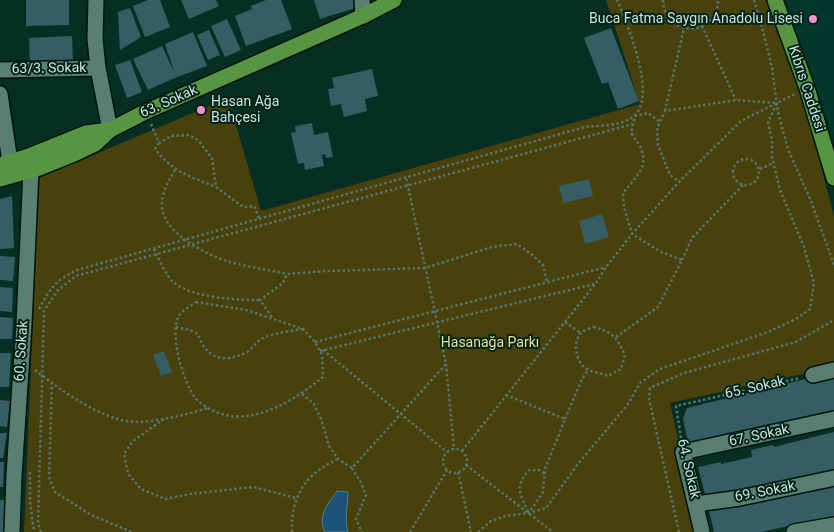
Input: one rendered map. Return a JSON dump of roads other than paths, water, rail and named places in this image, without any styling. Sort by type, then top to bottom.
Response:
[{"type":"main road","name":"63. Sokak","points":[[30,163],[86,133],[110,130],[145,112],[363,16],[394,0]]},
{"type":"main road","name":"Kıbrıs Caddesi","points":[[775,0],[807,88],[834,178]]},
{"type":"main road","points":[[5,164],[30,163]]},
{"type":"main road","points":[[0,179],[30,163]]},
{"type":"street","name":"63/3. Sokak","points":[[96,0],[95,39],[98,68],[110,130]]},
{"type":"street","points":[[362,0],[363,16]]},
{"type":"street","name":"63/3. Sokak","points":[[0,70],[98,68]]},
{"type":"street","points":[[0,94],[5,164]]},
{"type":"street","name":"60. Sokak","points":[[12,532],[24,324],[30,163]]},
{"type":"street","points":[[813,375],[834,370]]},
{"type":"street","name":"67. Sokak","points":[[683,452],[834,419]]},
{"type":"street","name":"64. Sokak","points":[[683,452],[702,532]]},
{"type":"street","name":"69. Sokak","points":[[696,504],[740,498],[834,478]]},
{"type":"street","points":[[794,532],[834,525]]},
{"type":"water","points":[[337,491],[348,492],[346,517],[348,532],[325,532],[322,521],[323,515],[327,505]]},
{"type":"place","name":"Buca Fatma Saygın Anadolu Lisesi","points":[[813,19]]},
{"type":"place","name":"Hasan Ağa Bahçesi","points":[[201,110]]},
{"type":"park label","name":"Hasanağa Parkı","points":[[490,343]]}]
